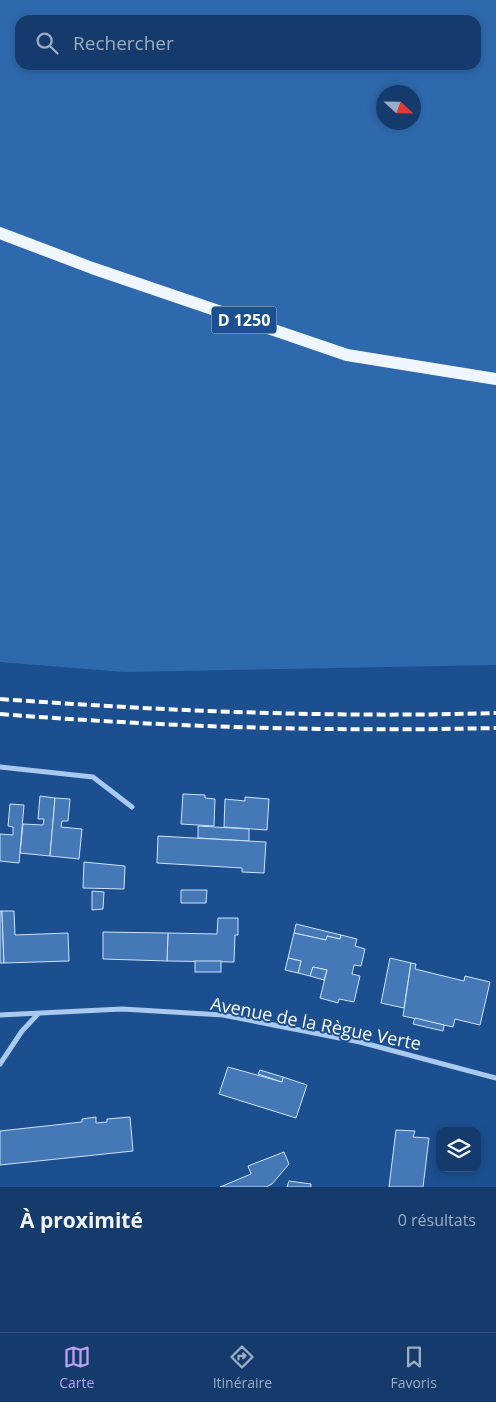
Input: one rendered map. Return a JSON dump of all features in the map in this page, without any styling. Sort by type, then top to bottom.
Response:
[{"type":"main road","name":"D 1250","points":[[0,233],[92,268],[346,355],[496,379]]},
{"type":"street","points":[[0,767],[93,777],[132,807]]},
{"type":"street","name":"Avenue de la Règue Verte","points":[[0,1015],[122,1009],[223,1015],[360,1042],[496,1078]]},
{"type":"street","points":[[0,1064],[22,1031],[38,1014]]},
{"type":"shaded area","points":[[0,0],[496,0],[496,665],[124,672],[0,662]]},
{"type":"building","points":[[183,794],[205,795],[205,798],[215,799],[214,826],[181,824]]},
{"type":"building","points":[[40,796],[55,798],[50,856],[20,853],[23,824],[43,825],[44,819],[38,819]]},
{"type":"building","points":[[245,797],[269,799],[267,830],[224,827],[225,799],[245,801]]},
{"type":"building","points":[[55,798],[70,799],[68,821],[62,821],[61,827],[82,829],[79,859],[50,856]]},
{"type":"building","points":[[10,804],[24,805],[19,863],[0,861],[0,834],[13,835],[13,827],[8,826]]},
{"type":"building","points":[[198,826],[249,829],[249,841],[198,838]]},
{"type":"building","points":[[158,836],[266,842],[264,873],[242,872],[242,868],[157,863]]},
{"type":"building","points":[[84,862],[125,866],[124,889],[83,888]]},
{"type":"building","points":[[181,890],[207,890],[206,903],[181,903]]},
{"type":"building","points":[[92,891],[104,892],[103,909],[92,910]]},
{"type":"building","points":[[0,911],[2,911],[4,963],[0,963]]},
{"type":"building","points":[[2,911],[14,911],[15,935],[68,933],[69,961],[4,963]]},
{"type":"building","points":[[218,918],[238,918],[238,935],[235,935],[234,962],[167,961],[168,933],[217,934]]},
{"type":"building","points":[[296,924],[341,935],[340,939],[327,936],[326,940],[294,933]]},
{"type":"building","points":[[103,932],[168,933],[167,961],[103,959]]},
{"type":"building","points":[[294,933],[326,940],[327,936],[340,939],[341,935],[357,939],[355,946],[365,949],[361,966],[354,965],[352,974],[360,976],[354,1002],[339,999],[338,1003],[320,998],[327,970],[313,967],[310,976],[298,973],[301,961],[288,958]]},
{"type":"building","points":[[288,958],[301,961],[298,973],[285,970]]},
{"type":"building","points":[[390,958],[411,963],[404,1008],[381,1003]]},
{"type":"building","points":[[195,961],[221,961],[221,972],[195,972]]},
{"type":"building","points":[[411,963],[416,964],[415,969],[464,981],[465,976],[490,982],[480,1025],[455,1019],[453,1027],[403,1016]]},
{"type":"building","points":[[313,967],[327,970],[324,980],[310,976]]},
{"type":"building","points":[[415,1018],[444,1025],[443,1031],[413,1024]]},
{"type":"building","points":[[228,1067],[282,1082],[283,1077],[307,1085],[296,1118],[219,1094]]},
{"type":"building","points":[[260,1070],[283,1077],[282,1082],[258,1074]]},
{"type":"building","points":[[96,1117],[96,1123],[107,1122],[107,1119],[130,1117],[133,1151],[0,1165],[0,1131],[82,1122],[82,1119]]},
{"type":"building","points":[[396,1130],[415,1131],[413,1137],[429,1138],[423,1187],[389,1187]]},
{"type":"building","points":[[284,1152],[289,1164],[272,1184],[266,1187],[220,1187],[251,1174],[248,1166]]},
{"type":"building","points":[[289,1181],[311,1184],[311,1187],[287,1187]]},
{"type":"railway","points":[[0,699],[124,707],[310,714],[496,713]]},
{"type":"railway","points":[[0,714],[124,722],[310,729],[496,728]]}]
